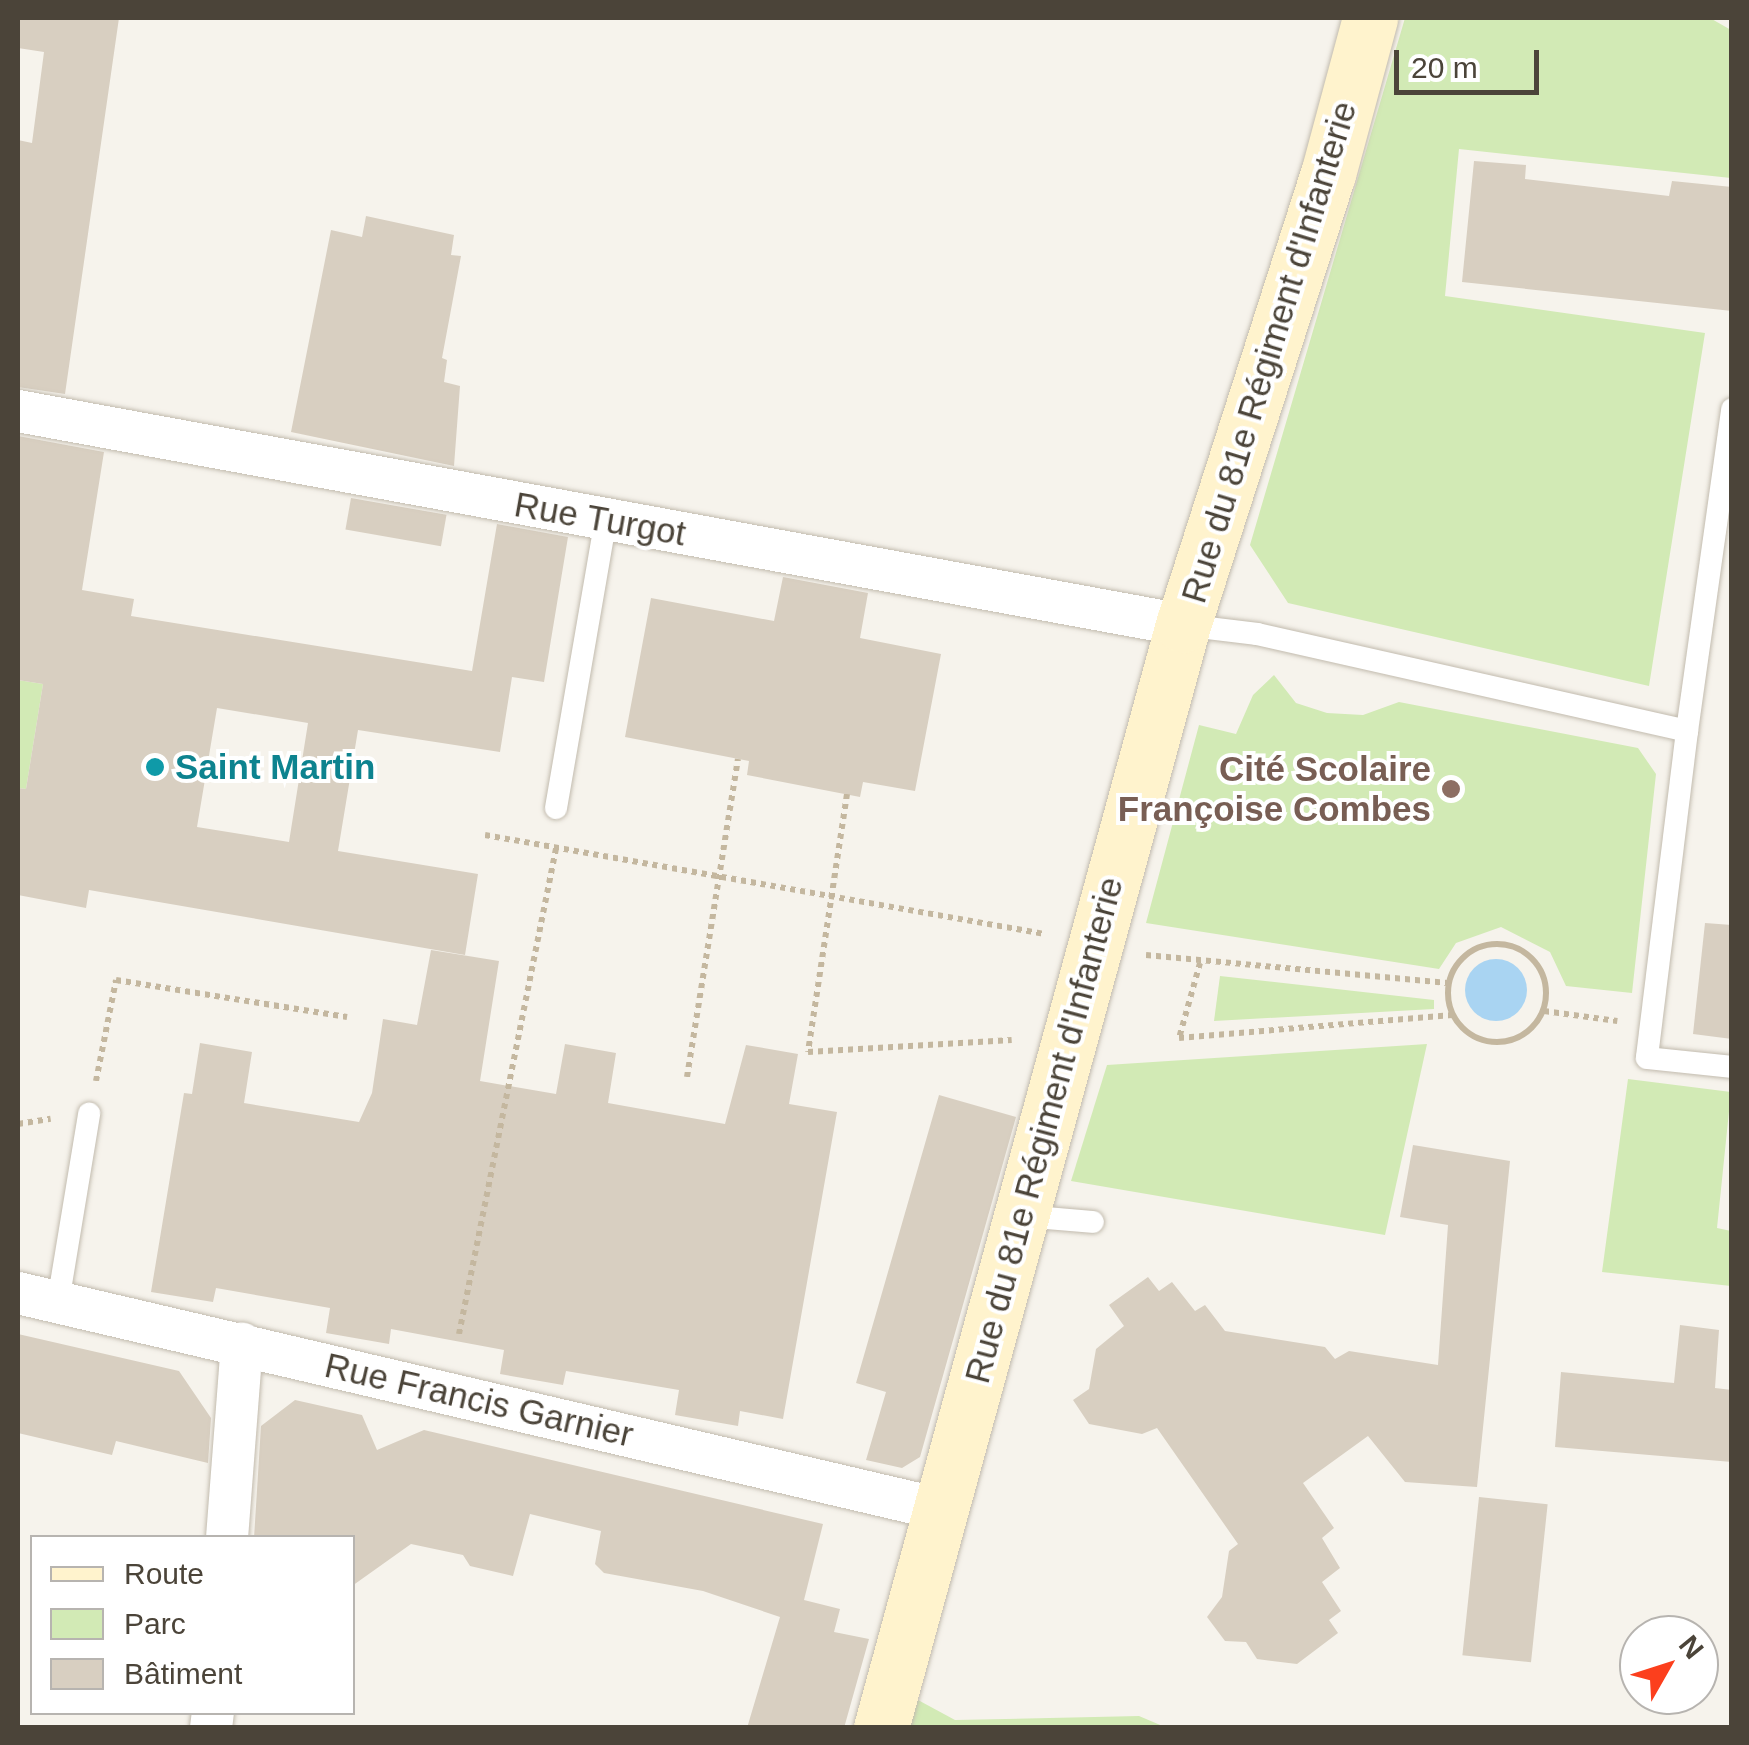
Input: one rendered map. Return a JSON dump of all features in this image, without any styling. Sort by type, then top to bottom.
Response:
[{"type":"street","name":"Rue du 81e Régiment d'Infanterie","points":[[881,1728],[1183,625],[1328,174],[1370,18]]},
{"type":"street","name":"Rue Turgot","points":[[18,411],[1183,625]]},
{"type":"street","name":"Rue Francis Garnier","points":[[38,1297],[940,1509]]},
{"type":"street","points":[[226,1535],[242,1344]]},
{"type":"lane","points":[[1732,409],[1647,1058],[1732,1068]]},
{"type":"lane","points":[[556,808],[606,520]]},
{"type":"lane","points":[[1183,625],[1257,634],[1687,731]]},
{"type":"lane","points":[[38,1297],[89,1114]]},
{"type":"lane","points":[[1021,1216],[1094,1222]]},
{"type":"path","points":[[687,1077],[738,759]]},
{"type":"path","points":[[847,794],[808,1052],[1012,1040]]},
{"type":"path","points":[[485,835],[1049,935]]},
{"type":"path","points":[[459,1334],[556,848]]},
{"type":"path","points":[[1511,945],[1526,952],[1544,978],[1544,1011],[1522,1036],[1491,1042],[1462,1028],[1452,1015],[1448,983],[1465,954],[1479,946],[1511,945]]},
{"type":"path","points":[[1175,961],[1448,983]]},
{"type":"path","points":[[1200,963],[1179,1038],[1452,1015]]},
{"type":"path","points":[[89,1114],[116,980],[347,1016]]},
{"type":"path","points":[[1544,1011],[1651,1025]]},
{"type":"green space","points":[[1405,18],[1710,18],[1731,30],[1731,178],[1459,149],[1445,296],[1705,333],[1649,686],[1288,603],[1250,545]]},
{"type":"green space","points":[[1274,675],[1296,703],[1327,713],[1363,715],[1399,702],[1638,748],[1656,774],[1632,993],[1566,986],[1550,952],[1501,927],[1456,943],[1439,969],[1146,923],[1199,725],[1236,734],[1253,695]]},
{"type":"green space","points":[[18,680],[43,684],[26,789],[18,788]]},
{"type":"green space","points":[[1220,976],[1434,1000],[1434,1009],[1214,1021]]},
{"type":"green space","points":[[1427,1044],[1385,1235],[1071,1181],[1107,1065]]},
{"type":"green space","points":[[1628,1079],[1731,1092],[1717,1228],[1731,1231],[1731,1286],[1602,1272]]},
{"type":"green space","points":[[918,1700],[955,1720],[1139,1716],[1165,1727],[910,1727]]},
{"type":"water","points":[[1496,959],[1518,968],[1527,990],[1518,1012],[1496,1021],[1474,1012],[1465,990],[1474,968]]},
{"type":"building","points":[[18,18],[119,18],[65,394],[18,387],[18,140],[32,143],[44,52],[18,48]]},
{"type":"building","points":[[1474,161],[1526,165],[1525,179],[1669,196],[1672,181],[1732,187],[1732,311],[1462,282]]},
{"type":"building","points":[[366,216],[454,235],[451,255],[461,256],[442,358],[447,360],[444,382],[460,386],[454,466],[291,432],[331,230],[362,237]]},
{"type":"building","points":[[18,436],[104,452],[82,590],[134,599],[131,616],[472,671],[497,524],[568,537],[544,682],[512,677],[500,752],[358,730],[338,851],[478,874],[465,955],[89,890],[86,908],[18,895],[18,788],[26,789],[43,684],[18,680]],"holes":[[[217,708],[308,723],[289,842],[197,827]]]},
{"type":"building","points":[[351,498],[447,515],[441,546],[345,530]]},
{"type":"building","points":[[783,577],[868,593],[860,638],[941,654],[915,791],[863,782],[860,797],[747,775],[749,761],[625,737],[651,598],[774,621]]},
{"type":"building","points":[[1705,923],[1732,925],[1732,1039],[1693,1034]]},
{"type":"building","points":[[431,950],[499,961],[480,1081],[556,1094],[565,1044],[616,1053],[608,1103],[725,1124],[746,1045],[798,1054],[789,1104],[837,1112],[783,1419],[740,1411],[738,1426],[675,1415],[679,1390],[566,1371],[563,1385],[500,1374],[504,1350],[391,1329],[389,1344],[326,1333],[330,1308],[216,1288],[213,1302],[151,1292],[184,1093],[192,1094],[200,1043],[252,1052],[244,1103],[359,1122],[372,1093],[383,1019],[417,1025]]},
{"type":"building","points":[[939,1095],[1016,1117],[920,1457],[902,1468],[866,1460],[886,1392],[856,1383]]},
{"type":"building","points":[[1413,1145],[1510,1161],[1477,1487],[1405,1482],[1368,1436],[1303,1483],[1334,1528],[1322,1538],[1340,1568],[1322,1582],[1341,1611],[1329,1620],[1338,1633],[1297,1664],[1257,1659],[1246,1642],[1225,1641],[1207,1617],[1222,1597],[1229,1551],[1238,1544],[1157,1428],[1142,1434],[1089,1424],[1073,1400],[1089,1389],[1096,1349],[1124,1326],[1109,1305],[1148,1277],[1159,1291],[1172,1282],[1195,1311],[1205,1305],[1225,1331],[1325,1347],[1335,1359],[1349,1351],[1438,1365],[1448,1225],[1400,1217]]},
{"type":"building","points":[[1680,1325],[1719,1330],[1715,1388],[1732,1390],[1732,1462],[1555,1447],[1561,1372],[1674,1383]]},
{"type":"building","points":[[18,1334],[179,1371],[211,1418],[208,1463],[116,1441],[112,1455],[18,1433]]},
{"type":"building","points":[[295,1400],[362,1415],[377,1450],[424,1430],[823,1524],[804,1600],[840,1609],[834,1632],[869,1639],[844,1728],[747,1728],[780,1617],[703,1591],[604,1573],[595,1564],[601,1531],[530,1514],[513,1576],[470,1566],[463,1555],[411,1544],[355,1584],[355,1535],[254,1535],[261,1426]]},
{"type":"building","points":[[1479,1497],[1548,1504],[1531,1662],[1462,1655]]},
{"type":"place","name":"Saint Martin","points":[[155,767]]},
{"type":"place","name":"Cité Scolaire Françoise Combes","points":[[1451,789]]}]
